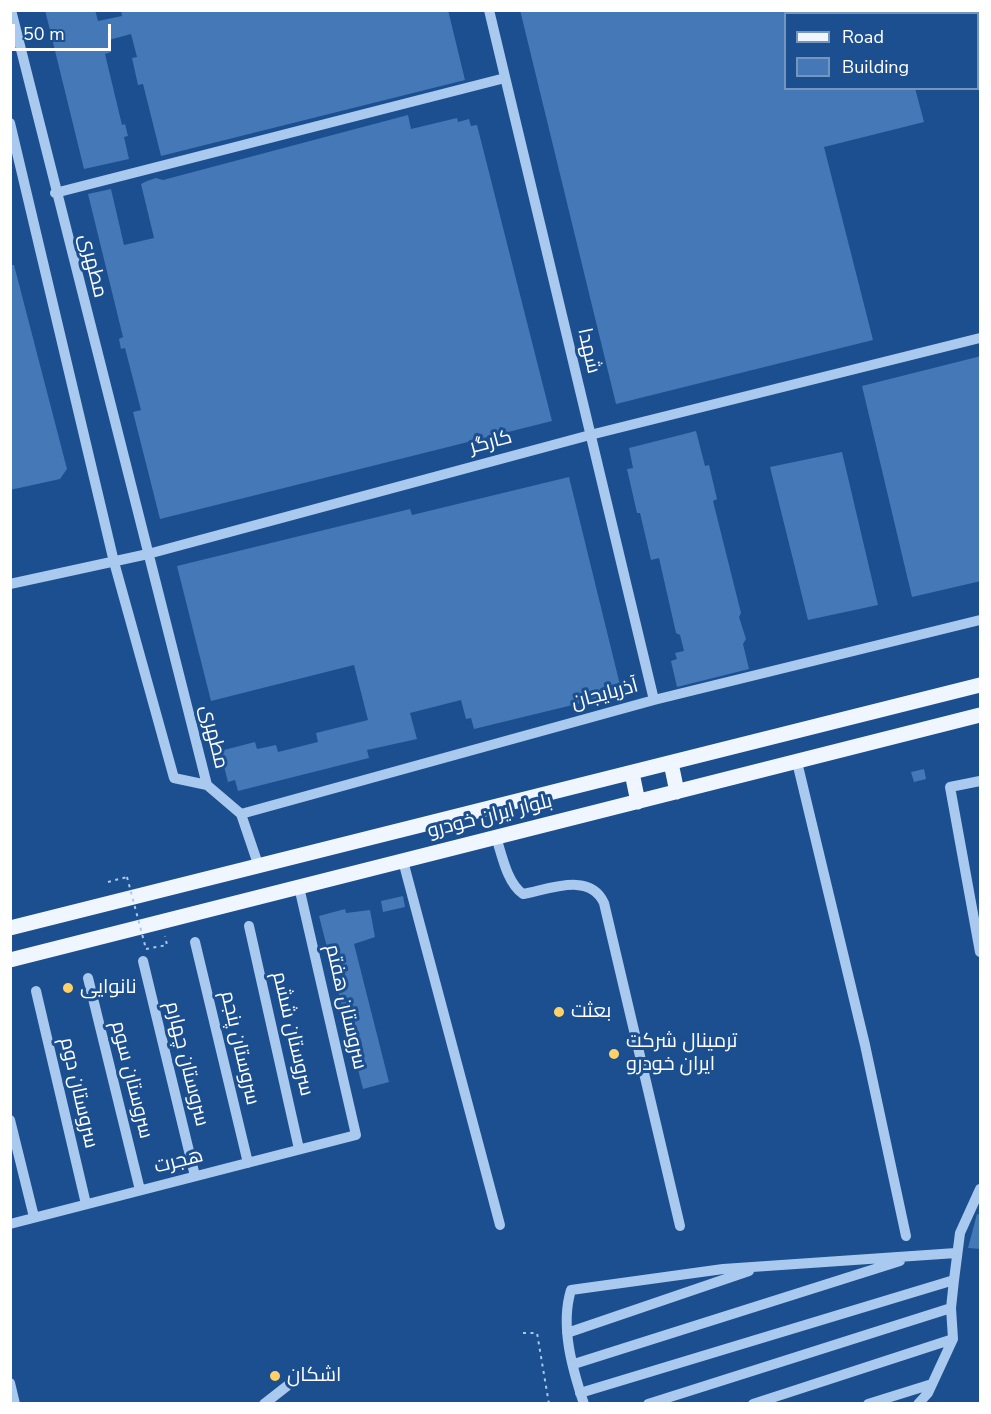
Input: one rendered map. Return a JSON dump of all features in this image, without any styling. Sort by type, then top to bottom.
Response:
[{"type":"main road","name":"بلوار ایران خودرو","points":[[10,928],[981,686]]},
{"type":"main road","name":"بلوار ایران خودرو","points":[[10,960],[981,715]]},
{"type":"main road","points":[[671,763],[677,792]]},
{"type":"main road","points":[[632,773],[638,802]]},
{"type":"street","name":"مطهری","points":[[10,123],[114,562],[174,778],[207,785],[55,193],[11,10]]},
{"type":"street","name":"شهدا","points":[[489,10],[654,700]]},
{"type":"street","points":[[55,193],[505,78]]},
{"type":"street","name":"کارگر","points":[[10,584],[148,554],[590,435],[981,338]]},
{"type":"street","name":"آذربایجان","points":[[241,814],[654,700],[981,620]]},
{"type":"street","points":[[797,762],[865,1046],[906,1236]]},
{"type":"street","points":[[981,781],[950,787],[981,952]]},
{"type":"street","points":[[207,785],[241,814],[259,867]]},
{"type":"street","points":[[496,837],[516,890],[523,894],[573,885],[590,885],[599,891],[607,914],[680,1226]]},
{"type":"street","points":[[403,861],[500,1225]]},
{"type":"street","name":"سروستان هفتم","points":[[299,887],[356,1135]]},
{"type":"street","name":"سروستان ششم","points":[[249,926],[299,1149]]},
{"type":"street","name":"سروستان پنجم","points":[[195,942],[248,1163]]},
{"type":"street","name":"سروستان چهارم","points":[[142,961],[195,1176]]},
{"type":"street","name":"سروستان سوم","points":[[88,978],[140,1190]]},
{"type":"street","name":"سروستان دوم","points":[[36,991],[86,1204]]},
{"type":"street","points":[[10,1120],[34,1217]]},
{"type":"street","name":"هجرت","points":[[10,1224],[356,1135]]},
{"type":"street","points":[[918,1404],[932,1384],[953,1339],[951,1308],[956,1253],[960,1233],[981,1189]]},
{"type":"street","points":[[954,1280],[582,1398],[567,1333],[565,1310],[571,1290],[723,1269],[956,1253]]},
{"type":"street","points":[[574,1364],[916,1256]]},
{"type":"street","points":[[567,1333],[764,1266]]},
{"type":"street","points":[[648,1404],[951,1308]]},
{"type":"street","points":[[753,1404],[953,1339]]},
{"type":"street","points":[[10,1383],[15,1404]]},
{"type":"street","points":[[868,1404],[932,1384]]},
{"type":"street","points":[[264,1404],[287,1386]]},
{"type":"path","points":[[108,882],[128,877],[146,949],[167,945]]},
{"type":"path","points":[[523,1333],[537,1333],[549,1404]]},
{"type":"building","points":[[45,10],[95,10],[98,21],[122,16],[121,10],[448,10],[465,80],[161,156],[143,84],[138,85],[132,58],[137,57],[131,34],[109,40],[111,52],[105,54],[122,125],[125,124],[128,136],[124,137],[129,159],[84,169]]},
{"type":"building","points":[[520,10],[786,10],[784,12],[784,90],[916,90],[924,122],[824,147],[873,340],[616,404]]},
{"type":"building","points":[[408,115],[411,129],[457,118],[458,122],[469,119],[471,126],[477,125],[552,421],[160,519],[133,412],[141,410],[125,348],[121,349],[119,339],[123,337],[88,194],[111,189],[124,245],[154,238],[141,184],[147,181],[156,178],[163,180]]},
{"type":"building","points":[[10,265],[14,265],[67,469],[60,479],[10,490]]},
{"type":"building","points":[[981,356],[981,581],[912,597],[862,386]]},
{"type":"building","points":[[696,431],[705,466],[709,465],[717,499],[713,501],[741,613],[739,617],[746,639],[743,644],[749,669],[677,687],[671,661],[677,659],[675,653],[684,651],[680,635],[676,633],[659,558],[651,560],[627,469],[633,468],[629,448]]},
{"type":"building","points":[[842,452],[878,605],[808,620],[770,467]]},
{"type":"building","points":[[569,477],[622,693],[474,729],[471,718],[466,719],[461,700],[410,713],[417,739],[367,750],[369,758],[238,791],[235,780],[228,782],[220,751],[255,742],[257,749],[276,745],[278,752],[318,742],[316,733],[368,720],[354,665],[211,701],[177,566],[410,509],[412,515]]},
{"type":"building","points":[[924,769],[926,779],[914,782],[911,772]]},
{"type":"building","points":[[403,896],[405,907],[383,912],[381,901]]},
{"type":"building","points":[[345,909],[346,913],[370,910],[375,937],[354,944],[389,1082],[363,1089],[319,916]]},
{"type":"building","points":[[977,1214],[981,1215],[981,1249],[968,1248]]},
{"type":"place","name":"نانوایی","points":[[68,988]]},
{"type":"place","name":"بعثت","points":[[559,1012]]},
{"type":"place","name":"ترمینال شرکت ایران خودرو","points":[[614,1054]]},
{"type":"place","name":"اشکان","points":[[275,1376]]}]
